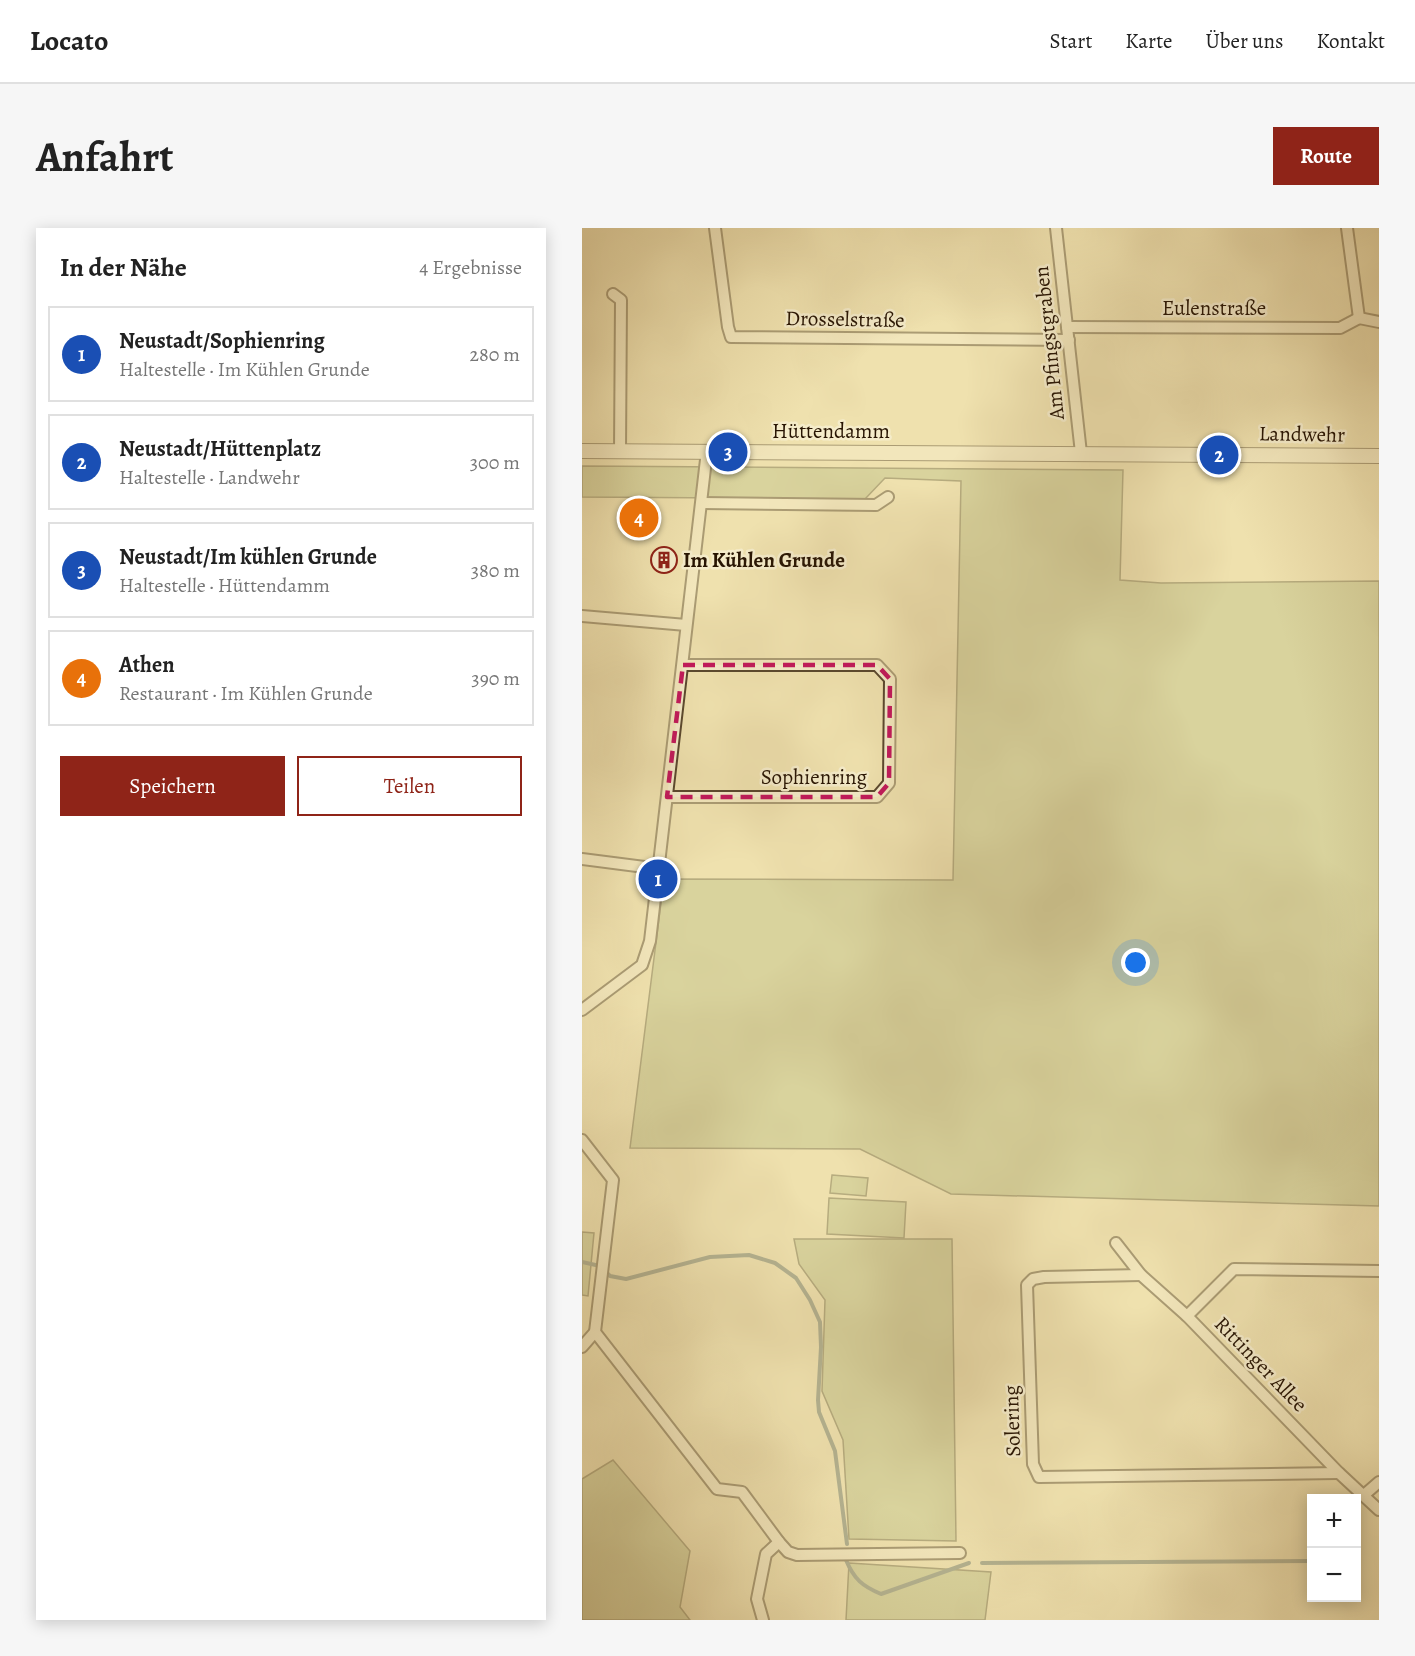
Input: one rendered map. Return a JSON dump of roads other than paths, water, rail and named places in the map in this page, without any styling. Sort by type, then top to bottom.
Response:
[{"type":"street","name":"Drosselstraße","points":[[715,228],[731,337],[1069,340]]},
{"type":"street","name":"Am Pfingstgraben","points":[[1056,228],[1081,453]]},
{"type":"street","points":[[1347,228],[1359,318],[1379,322]]},
{"type":"street","points":[[613,294],[621,300],[620,451]]},
{"type":"street","name":"Eulenstraße","points":[[1067,327],[1340,328],[1359,318]]},
{"type":"street","name":"Hüttendamm","points":[[582,451],[1081,453]]},
{"type":"street","points":[[582,1010],[642,965],[650,941],[707,452]]},
{"type":"street","name":"Landwehr","points":[[1081,453],[1379,456]]},
{"type":"street","points":[[702,503],[876,505],[888,497]]},
{"type":"street","points":[[582,616],[686,625]]},
{"type":"street","name":"Sophienring","points":[[667,797],[877,796],[889,783],[890,679],[877,665],[682,665]]},
{"type":"street","points":[[582,859],[660,868]]},
{"type":"street","points":[[582,1140],[613,1180],[595,1332],[582,1347]]},
{"type":"street","name":"Rittinger Allee","points":[[1116,1243],[1141,1275],[1187,1316],[1379,1510]]},
{"type":"street","points":[[1187,1316],[1234,1269],[1379,1271]]},
{"type":"street","name":"Solering","points":[[1141,1275],[1044,1277],[1033,1279],[1027,1285],[1033,1464],[1039,1477],[1340,1473]]},
{"type":"street","points":[[595,1332],[717,1489],[741,1492],[788,1552],[797,1555],[960,1553]]},
{"type":"street","points":[[1364,1495],[1379,1482]]},
{"type":"street","points":[[763,1620],[753,1603],[766,1554],[779,1542]]},
{"type":"waterway","points":[[606,1272],[610,1276],[626,1279],[710,1257],[749,1255],[775,1263],[796,1278],[820,1322],[819,1412],[835,1451],[847,1544]]},
{"type":"waterway","points":[[582,1262],[600,1266]]},
{"type":"waterway","points":[[846,1560],[859,1581],[881,1594],[969,1563]]},
{"type":"waterway","points":[[982,1563],[1307,1561]]},
{"type":"place","name":"Neustadt/Im kühlen Grunde","points":[[728,452]]},
{"type":"place","name":"Neustadt/Hüttenplatz","points":[[1219,455]]},
{"type":"place","name":"Athen","points":[[639,518]]},
{"type":"place","name":"Im Kühlen Grunde","points":[[664,560]]},
{"type":"place","name":"Neustadt/Sophienring","points":[[658,879]]}]
